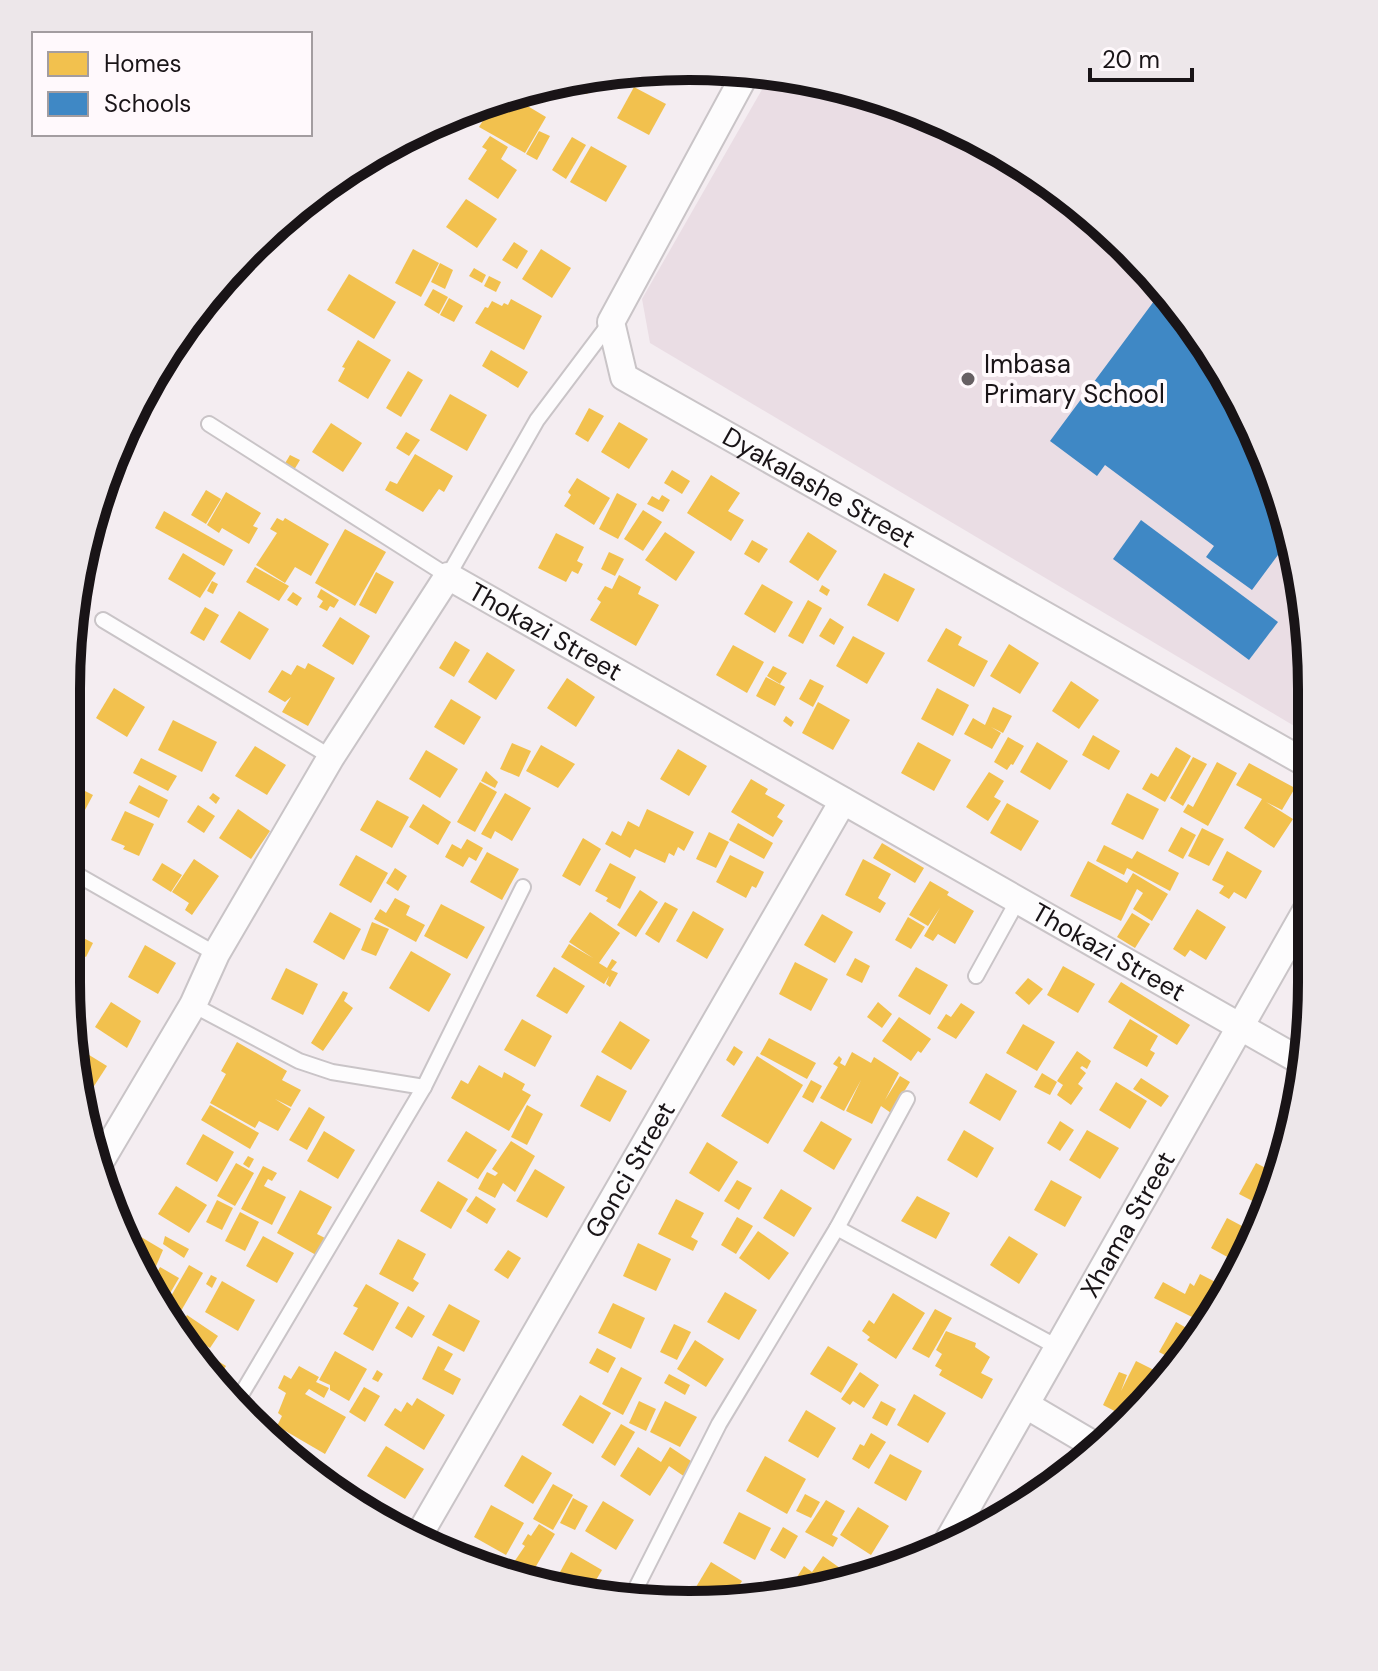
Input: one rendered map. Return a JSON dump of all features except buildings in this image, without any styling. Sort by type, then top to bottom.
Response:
[{"type":"street","points":[[611,322],[741,82]]},
{"type":"street","name":"Dyakalashe Street","points":[[611,322],[624,377],[1298,759]]},
{"type":"street","name":"Thokazi Street","points":[[102,1143],[193,1005],[216,954],[331,757],[448,576],[1293,1057]]},
{"type":"street","name":"Gonci Street","points":[[423,1529],[843,801]]},
{"type":"street","name":"Xhama Street","points":[[955,1530],[1298,925]]},
{"type":"street","points":[[1026,1405],[1089,1442]]},
{"type":"lane","points":[[209,424],[448,576],[537,420],[611,322]]},
{"type":"lane","points":[[103,620],[331,757]]},
{"type":"lane","points":[[80,876],[216,954]]},
{"type":"lane","points":[[241,1395],[424,1087],[523,887]]},
{"type":"lane","points":[[976,976],[1018,900]]},
{"type":"lane","points":[[193,1005],[299,1061],[332,1072],[424,1087]]},
{"type":"lane","points":[[636,1589],[719,1424],[837,1228],[907,1099]]},
{"type":"lane","points":[[837,1228],[1059,1348]]},
{"type":"shaded area","name":"Imbasa Primary School","points":[[765,85],[808,92],[885,112],[958,143],[1027,183],[1091,231],[1147,287],[1195,351],[1235,420],[1266,493],[1286,570],[1297,649],[1298,728],[650,343],[642,299]]},
{"type":"place","name":"Imbasa Primary School","points":[[968,379]]}]
